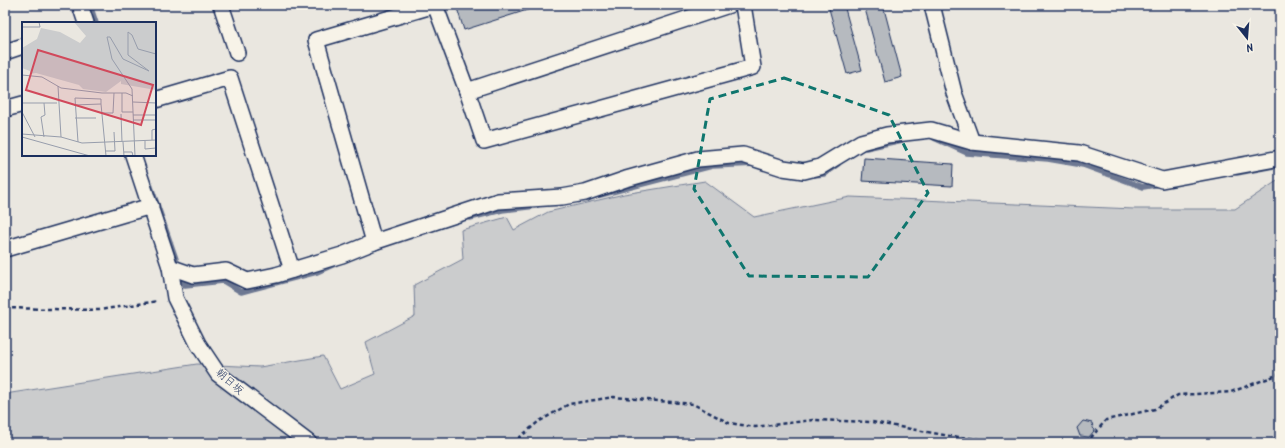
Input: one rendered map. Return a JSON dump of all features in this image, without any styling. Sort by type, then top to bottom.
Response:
[{"type":"street","points":[[80,5],[86,22]]},
{"type":"street","points":[[221,5],[237,53]]},
{"type":"street","points":[[374,242],[316,40],[435,5],[484,141],[753,67],[742,5]]},
{"type":"street","points":[[467,91],[729,5]]},
{"type":"street","points":[[932,5],[954,93],[972,142]]},
{"type":"street","points":[[5,52],[22,46]]},
{"type":"street","points":[[156,100],[230,78],[292,270]]},
{"type":"street","points":[[5,109],[22,104]]},
{"type":"street","points":[[170,267],[194,275],[226,271],[247,281],[292,270],[342,255],[374,242],[498,201],[562,197],[585,193],[626,179],[698,159],[743,155],[784,168],[804,171],[820,167],[861,142],[887,135],[931,130],[972,142],[1079,153],[1162,180],[1280,158]]},
{"type":"street","name":"朝日坂","points":[[133,156],[170,267],[175,298],[198,344],[218,374],[309,443]]},
{"type":"street","points":[[5,249],[150,206]]},
{"type":"path","points":[[5,308],[99,310],[175,298]]},
{"type":"path","points":[[1071,443],[1089,440],[1106,420],[1155,409],[1178,395],[1231,392],[1280,374]]},
{"type":"path","points":[[513,443],[538,422],[569,404],[614,397],[693,404],[729,423],[755,427],[813,420],[872,422],[950,436],[1015,443]]},
{"type":"highlighted area","points":[[784,78],[889,115],[928,193],[868,277],[749,276],[694,189],[710,99]]},
{"type":"shaded area","points":[[1280,179],[1280,443],[5,443],[5,394],[197,364],[260,367],[323,356],[340,389],[375,374],[366,342],[415,316],[414,285],[463,259],[461,230],[507,217],[514,230],[548,212],[624,194],[705,181],[754,217],[850,197],[1134,209],[1235,209]]},
{"type":"building","points":[[456,5],[543,5],[464,30]]},
{"type":"building","points":[[828,5],[844,5],[862,70],[847,74]]},
{"type":"building","points":[[864,5],[883,5],[902,77],[885,82]]},
{"type":"building","points":[[864,158],[953,164],[952,186],[862,181]]},
{"type":"building","points":[[1083,421],[1092,423],[1094,431],[1089,437],[1080,436],[1077,428]]},
{"type":"waterway","points":[[90,5],[96,22]]},
{"type":"waterway","points":[[934,138],[967,153],[1048,159],[1083,165],[1143,187],[1161,184]]},
{"type":"waterway","points":[[866,148],[902,140]]},
{"type":"waterway","points":[[600,195],[712,166],[756,164]]},
{"type":"waterway","points":[[814,175],[824,174],[838,164]]},
{"type":"waterway","points":[[1237,173],[1280,165]]},
{"type":"waterway","points":[[150,184],[185,285],[223,281],[241,292],[317,272],[335,264]]},
{"type":"waterway","points":[[470,218],[502,210],[536,206]]}]
